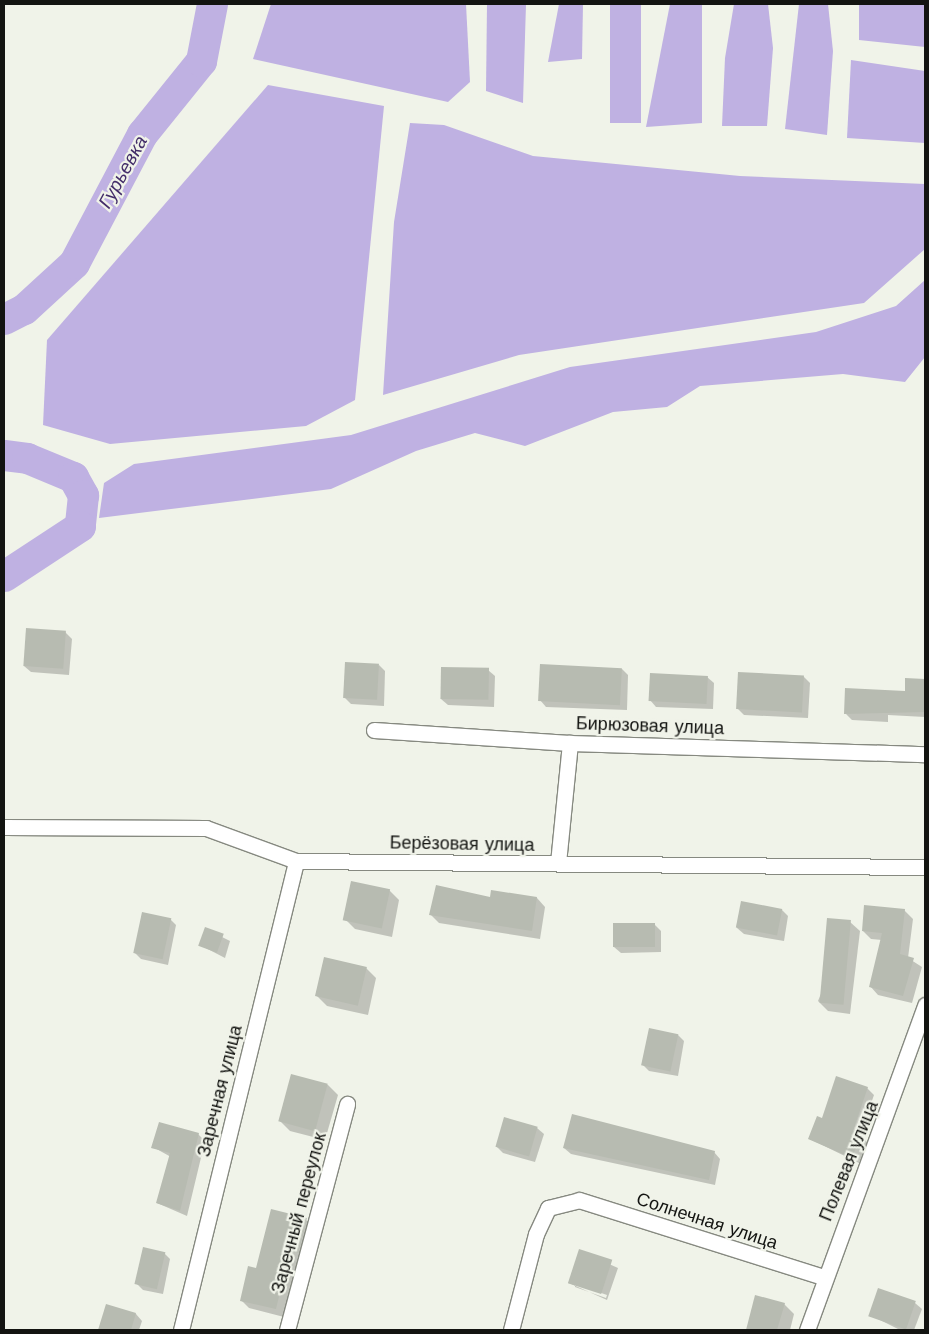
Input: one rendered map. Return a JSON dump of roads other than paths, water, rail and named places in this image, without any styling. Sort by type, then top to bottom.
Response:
[{"type":"street","name":"Бирюзовая улица","points":[[374,730],[570,742],[925,754]]},
{"type":"street","points":[[558,863],[570,742]]},
{"type":"street","name":"Берёзовая улица","points":[[4,827],[206,828],[296,861],[925,867]]},
{"type":"street","name":"Заречная улица","points":[[181,1330],[296,861]]},
{"type":"street","name":"Полевая улица","points":[[806,1330],[823,1278],[887,1119],[925,1005]]},
{"type":"street","name":"Заречный переулок","points":[[287,1330],[347,1104]]},
{"type":"street","name":"Солнечная улица","points":[[511,1330],[536,1234],[548,1208],[579,1200],[823,1278]]},
{"type":"waterway","name":"Гурьевка","points":[[4,319],[24,309],[74,263],[142,134],[201,61],[212,4]]},
{"type":"waterway","name":"Гурьевка","points":[[4,455],[27,458],[73,477],[83,495],[80,526],[4,576]]}]
